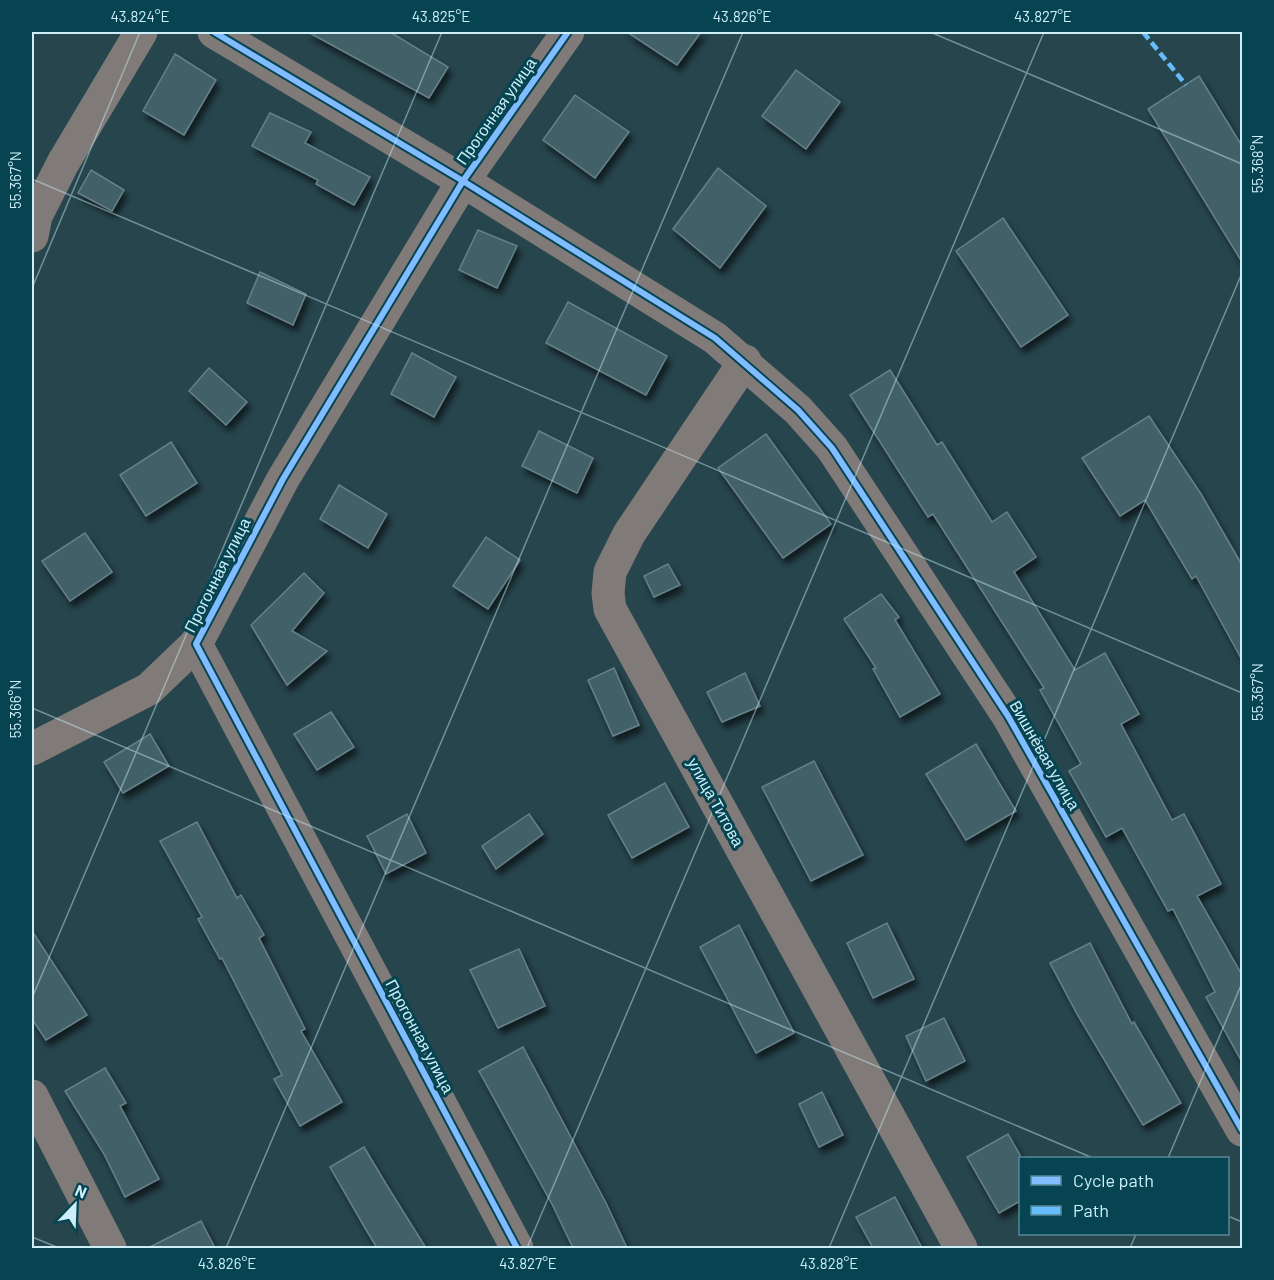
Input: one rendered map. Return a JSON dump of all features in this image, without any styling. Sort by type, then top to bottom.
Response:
[{"type":"street","points":[[32,237],[36,216],[63,162],[141,32]]},
{"type":"street","name":"Вишнёвая улица","points":[[214,32],[463,181],[715,338],[745,361],[798,410],[832,448],[1008,716],[1242,1130]]},
{"type":"street","name":"Прогонная улица","points":[[517,1248],[196,644],[283,479],[463,181],[568,32]]},
{"type":"street","name":"улица Титова","points":[[745,361],[629,534],[610,572],[608,593],[610,609],[961,1248]]},
{"type":"street","points":[[32,749],[149,688],[196,644]]},
{"type":"street","points":[[32,1096],[110,1248]]},
{"type":"building","points":[[308,32],[390,32],[448,67],[429,98]]},
{"type":"building","points":[[627,32],[701,32],[677,65]]},
{"type":"building","points":[[175,54],[216,80],[184,135],[143,111]]},
{"type":"building","points":[[796,70],[840,102],[806,149],[762,116]]},
{"type":"building","points":[[1199,76],[1242,146],[1242,262],[1148,109]]},
{"type":"building","points":[[575,95],[629,132],[595,178],[543,140]]},
{"type":"building","points":[[270,113],[311,132],[305,143],[370,177],[354,205],[316,184],[318,180],[252,146]]},
{"type":"building","points":[[718,168],[766,206],[720,268],[673,229]]},
{"type":"building","points":[[91,170],[124,190],[112,211],[78,193]]},
{"type":"building","points":[[1003,218],[1068,315],[1021,347],[956,251]]},
{"type":"building","points":[[478,230],[517,246],[497,288],[459,270]]},
{"type":"building","points":[[260,272],[306,294],[293,325],[247,303]]},
{"type":"building","points":[[568,302],[667,356],[646,395],[546,343]]},
{"type":"building","points":[[412,353],[456,377],[434,417],[391,394]]},
{"type":"building","points":[[209,368],[247,402],[226,425],[189,391]]},
{"type":"building","points":[[890,370],[937,445],[942,442],[992,522],[1007,512],[1036,557],[1014,572],[1075,670],[1105,653],[1139,714],[1121,724],[1172,820],[1184,814],[1221,884],[1197,896],[1242,975],[1242,1062],[1206,997],[1215,992],[1173,909],[1168,911],[1122,828],[1106,837],[1069,771],[1081,764],[1040,690],[1044,688],[933,514],[928,517],[850,395]]},
{"type":"building","points":[[1149,416],[1201,494],[1242,565],[1242,660],[1196,576],[1192,579],[1145,500],[1120,516],[1082,458]]},
{"type":"building","points":[[539,431],[593,458],[577,493],[522,466]]},
{"type":"building","points":[[766,434],[831,524],[783,558],[718,468]]},
{"type":"building","points":[[171,442],[197,483],[146,516],[120,475]]},
{"type":"building","points":[[339,485],[387,514],[368,548],[320,519]]},
{"type":"building","points":[[85,533],[112,572],[70,601],[42,561]]},
{"type":"building","points":[[486,537],[520,560],[488,609],[453,586]]},
{"type":"building","points":[[668,564],[680,585],[654,597],[644,576]]},
{"type":"building","points":[[304,573],[324,593],[292,631],[327,651],[287,685],[251,625]]},
{"type":"building","points":[[881,594],[899,617],[895,620],[940,694],[900,717],[873,669],[876,668],[844,619]]},
{"type":"building","points":[[614,668],[639,725],[613,736],[588,680]]},
{"type":"building","points":[[745,673],[760,706],[722,722],[707,692]]},
{"type":"building","points":[[331,712],[354,747],[317,770],[294,734]]},
{"type":"building","points":[[150,734],[169,766],[123,793],[104,762]]},
{"type":"building","points":[[976,744],[1016,811],[966,840],[926,774]]},
{"type":"building","points":[[814,761],[863,855],[811,881],[762,787]]},
{"type":"building","points":[[665,783],[689,827],[632,858],[608,815]]},
{"type":"building","points":[[407,814],[426,853],[386,874],[367,836]]},
{"type":"building","points":[[529,814],[543,834],[496,869],[482,846]]},
{"type":"building","points":[[197,822],[237,898],[241,895],[264,935],[259,938],[305,1029],[301,1031],[342,1102],[300,1126],[274,1079],[282,1075],[222,958],[220,959],[198,919],[202,917],[160,841]]},
{"type":"building","points":[[887,923],[914,979],[873,998],[847,943]]},
{"type":"building","points":[[739,925],[794,1033],[756,1053],[700,947]]},
{"type":"building","points":[[32,931],[87,1015],[46,1040],[32,1019]]},
{"type":"building","points":[[1090,943],[1132,1024],[1134,1022],[1181,1103],[1143,1125],[1077,1014],[1050,963]]},
{"type":"building","points":[[519,949],[545,1006],[498,1028],[470,970]]},
{"type":"building","points":[[944,1018],[965,1061],[926,1081],[906,1036]]},
{"type":"building","points":[[523,1047],[606,1203],[627,1248],[573,1248],[553,1206],[479,1071]]},
{"type":"building","points":[[105,1068],[126,1103],[120,1106],[159,1179],[125,1197],[104,1154],[65,1091]]},
{"type":"building","points":[[822,1092],[843,1135],[819,1147],[799,1104]]},
{"type":"building","points":[[1008,1134],[1020,1155],[1019,1202],[999,1213],[967,1157]]},
{"type":"building","points":[[364,1147],[426,1248],[377,1248],[330,1167]]},
{"type":"building","points":[[895,1197],[922,1248],[873,1248],[856,1217]]},
{"type":"building","points":[[201,1221],[215,1248],[148,1248]]},
{"type":"marked path","points":[[1143,32],[1186,85]]},
{"type":"cycle path","points":[[214,32],[463,181],[715,338],[798,410],[832,448],[1008,716],[1242,1130]]},
{"type":"cycle path","points":[[517,1248],[196,644],[283,479],[463,181],[568,32]]}]
